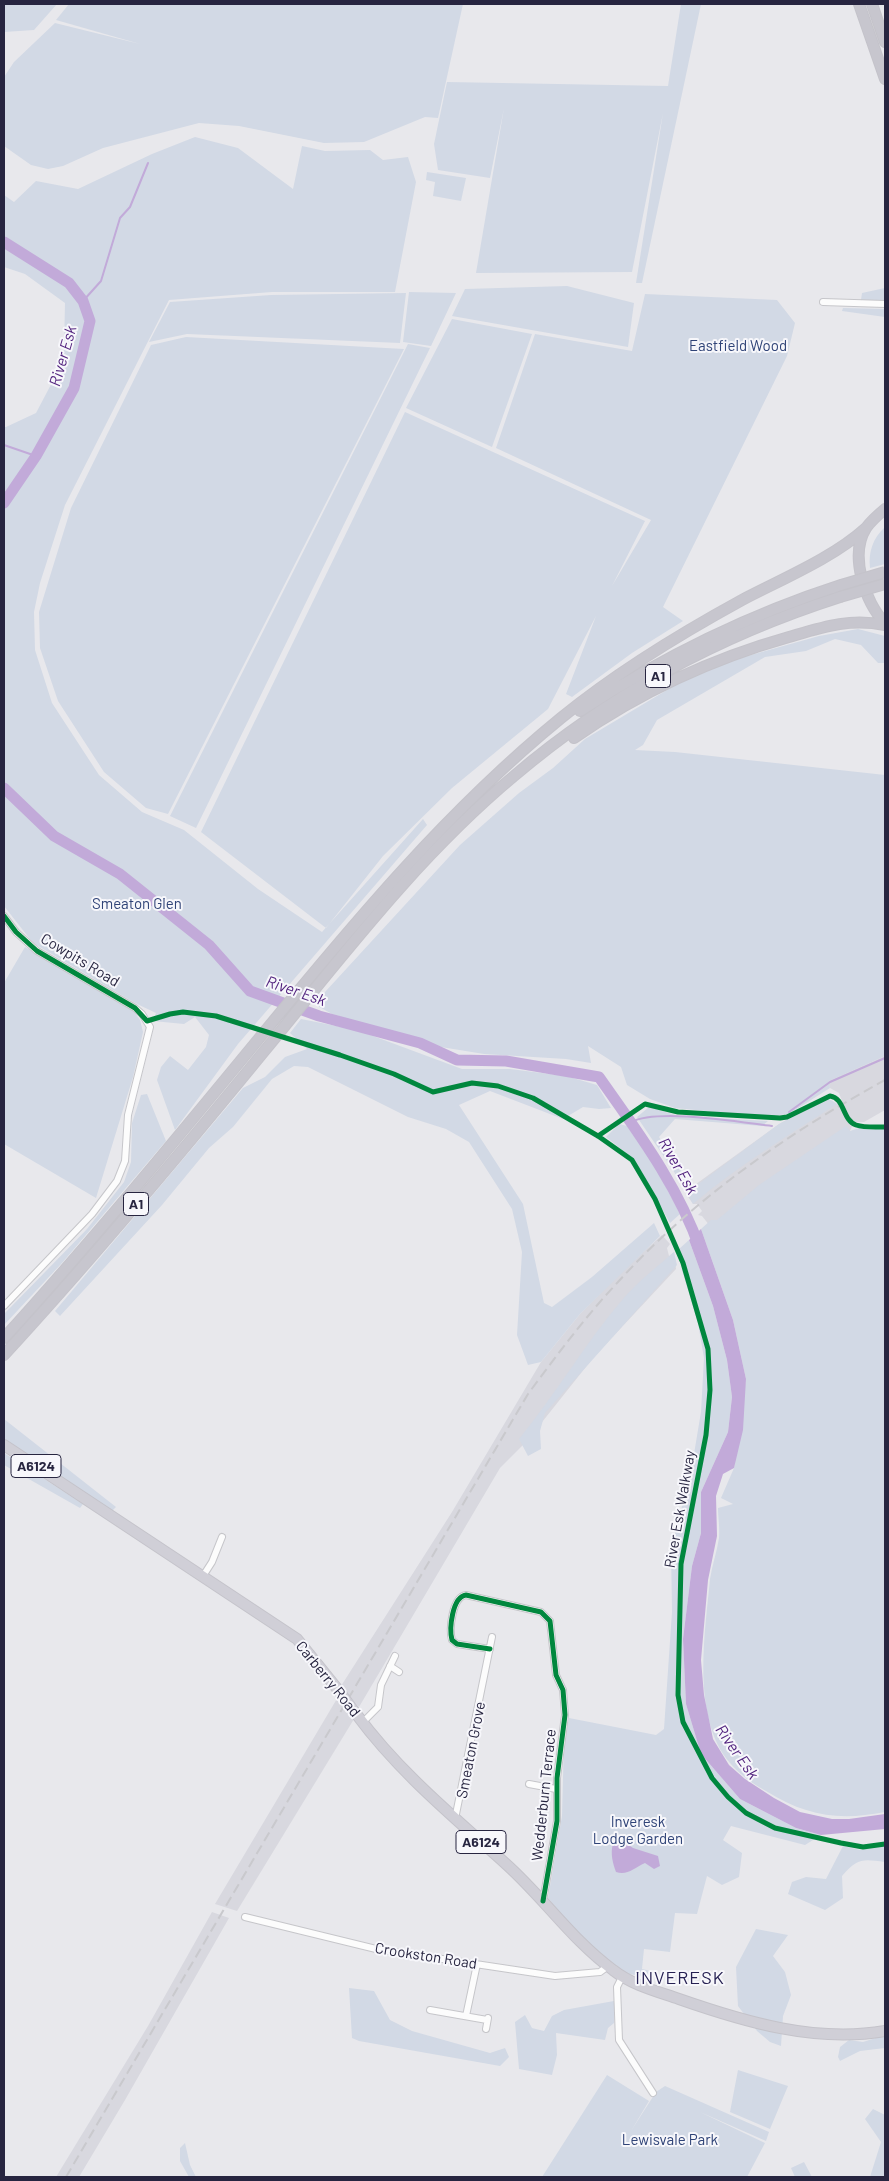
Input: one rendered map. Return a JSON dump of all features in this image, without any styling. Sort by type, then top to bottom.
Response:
[{"type":"highway","points":[[860,4],[885,79]]},
{"type":"highway","points":[[872,4],[885,42]]},
{"type":"highway","points":[[885,509],[866,528],[860,547],[860,566],[869,600],[885,624]]},
{"type":"highway","name":"A1","points":[[4,1338],[103,1226],[385,888],[436,832],[560,718],[648,654],[688,629],[839,548],[866,528]]},
{"type":"highway","name":"A1","points":[[514,760],[581,710],[682,650],[752,617],[841,585],[885,572]]},
{"type":"highway","name":"A1","points":[[4,1355],[86,1264],[421,865],[496,791],[554,744],[645,683],[742,634],[840,597],[885,584]]},
{"type":"highway","name":"A1","points":[[496,791],[614,712],[694,669],[772,641],[833,625],[859,621],[885,624]]},
{"type":"main road","name":"Carberry Road","points":[[4,1445],[127,1529],[203,1576],[297,1639],[404,1771],[522,1879],[580,1944],[608,1966]]},
{"type":"main road","name":"A6124","points":[[608,1966],[622,1977],[697,2005],[767,2025],[825,2035],[857,2035],[885,2031]]},
{"type":"street","points":[[823,302],[885,304]]},
{"type":"street","name":"Cowpits Road","points":[[4,916],[27,943],[135,1008],[147,1021],[150,1034],[128,1115],[127,1148],[121,1172],[92,1214],[4,1306]]},
{"type":"street","points":[[203,1576],[212,1562],[222,1537]]},
{"type":"street","name":"Wedderburn Terrace","points":[[490,1649],[457,1644],[452,1640],[456,1602],[460,1596],[466,1595],[545,1614],[552,1625],[556,1675],[563,1690],[565,1715],[556,1789],[557,1821],[542,1901]]},
{"type":"street","name":"Smeaton Grove","points":[[455,1819],[485,1680],[492,1637]]},
{"type":"street","points":[[360,1718],[378,1707],[381,1685],[395,1656]]},
{"type":"street","points":[[390,1666],[399,1672]]},
{"type":"street","points":[[530,1784],[556,1789]]},
{"type":"street","name":"Crookston Road","points":[[245,1917],[349,1944],[555,1976],[600,1972],[608,1966]]},
{"type":"street","points":[[466,2016],[477,1964]]},
{"type":"street","points":[[622,1977],[617,1987],[619,2040],[653,2093]]},
{"type":"street","points":[[430,2010],[488,2018],[486,2029]]},
{"type":"shaded area","points":[[885,1056],[885,1110],[864,1122],[854,1122],[850,1131],[710,1226],[702,1216],[698,1215],[702,1211],[697,1204],[693,1204],[685,1192],[779,1124],[827,1098],[837,1104],[842,1101],[839,1093],[830,1088],[828,1081]]},
{"type":"shaded area","points":[[701,1229],[733,1320],[746,1379],[743,1430],[734,1468],[723,1474],[716,1496],[717,1536],[708,1580],[701,1660],[704,1695],[713,1739],[729,1765],[745,1779],[800,1812],[832,1819],[849,1819],[885,1814],[885,1829],[821,1835],[796,1828],[740,1799],[701,1754],[686,1704],[683,1639],[692,1566],[701,1533],[701,1492],[728,1432],[732,1397],[727,1360],[713,1306],[689,1240]]},
{"type":"shaded area","points":[[662,1235],[670,1244],[667,1248],[669,1256],[674,1252],[676,1269],[593,1358],[527,1441],[500,1468],[359,1707],[341,1686],[452,1512],[541,1362],[580,1314],[622,1271]]},
{"type":"shaded area","points":[[338,1697],[354,1719],[237,1911],[215,1904]]},
{"type":"shaded area","points":[[621,1840],[633,1848],[658,1856],[660,1866],[654,1869],[645,1863],[624,1873],[616,1872],[612,1858],[612,1847],[613,1844]]},
{"type":"shaded area","points":[[212,1912],[229,1918],[125,2100],[79,2177],[56,2177],[148,2026]]},
{"type":"green space","points":[[4,4],[57,4],[34,30],[4,32]]},
{"type":"green space","points":[[69,4],[463,4],[438,118],[425,117],[364,142],[324,143],[239,126],[199,123],[103,148],[63,166],[48,169],[31,165],[4,146],[4,77],[14,62],[55,23],[140,44],[56,20]]},
{"type":"green space","points":[[681,4],[701,4],[642,283],[636,283],[663,113],[632,272],[476,273],[504,108],[490,178],[438,170],[434,144],[447,82],[668,86]]},
{"type":"green space","name":"Smeaton Glen","points":[[195,137],[238,148],[293,189],[302,146],[325,151],[370,150],[383,160],[408,157],[416,182],[395,292],[272,292],[169,300],[65,505],[40,583],[34,612],[35,650],[52,703],[99,775],[142,812],[184,830],[258,889],[322,932],[423,819],[427,825],[238,1044],[175,1130],[157,1080],[161,1067],[170,1056],[188,1070],[206,1047],[209,1035],[195,1017],[184,1024],[153,1021],[156,1013],[135,1003],[33,943],[4,906],[4,427],[36,413],[56,375],[64,350],[65,303],[25,274],[4,267],[4,195],[14,202],[36,181],[78,189],[152,154]]},
{"type":"green space","points":[[427,172],[466,178],[461,201],[433,196],[435,182],[426,180]]},
{"type":"green space","points":[[567,286],[634,303],[628,347],[452,316],[465,289]]},
{"type":"green space","points":[[885,288],[885,300],[861,300],[862,293]]},
{"type":"green space","points":[[409,292],[456,293],[431,346],[403,342]]},
{"type":"green space","points":[[406,293],[400,343],[187,334],[149,342],[170,302],[271,295]]},
{"type":"green space","name":"Eastfield Wood","points":[[645,294],[777,300],[795,323],[787,356],[663,607],[683,621],[632,653],[572,697],[566,694],[596,616],[548,709],[452,788],[383,856],[326,928],[201,832],[405,412],[645,521],[612,586],[651,520],[496,448],[535,334],[632,351]]},
{"type":"green space","points":[[843,308],[885,309],[885,317],[842,311]]},
{"type":"green space","points":[[452,319],[532,334],[492,447],[406,408]]},
{"type":"green space","points":[[186,337],[404,349],[168,814],[146,808],[104,772],[58,701],[40,648],[39,612],[71,508],[151,345]]},
{"type":"green space","points":[[408,344],[430,348],[196,828],[170,816]]},
{"type":"green space","points":[[885,527],[885,564],[870,568],[872,546],[877,536]]},
{"type":"green space","points":[[858,629],[885,636],[885,663],[878,663],[861,645],[835,639],[806,651],[765,657],[657,720],[643,745],[635,750],[675,752],[885,775],[885,1056],[829,1081],[830,1088],[789,1114],[766,1117],[675,1108],[650,1099],[627,1085],[621,1067],[588,1046],[591,1063],[566,1059],[484,1054],[441,1047],[332,1014],[314,1004],[460,845],[519,793],[553,768],[585,739],[682,681],[733,660],[819,636]]},
{"type":"green space","points":[[25,947],[133,1010],[140,1020],[143,1032],[133,1077],[96,1198],[4,1144],[4,983]]},
{"type":"green space","points":[[301,1019],[357,1030],[462,1069],[510,1069],[566,1076],[597,1085],[611,1108],[583,1107],[563,1119],[490,1091],[459,1105],[523,1204],[544,1303],[552,1307],[592,1277],[654,1223],[660,1236],[580,1314],[541,1362],[528,1365],[517,1335],[522,1252],[512,1209],[469,1142],[446,1129],[408,1117],[308,1067],[294,1066],[272,1079],[233,1127],[209,1148],[162,1205],[60,1316],[55,1311],[243,1088],[265,1077],[285,1057],[307,1049],[290,1033]]},
{"type":"green space","points":[[147,1094],[166,1141],[62,1263],[4,1325],[4,1314],[87,1229],[124,1182],[131,1162],[132,1123],[141,1095]]},
{"type":"green space","points":[[827,1098],[837,1104],[745,1164],[693,1204],[673,1170],[637,1117],[649,1107],[679,1116],[768,1121],[762,1126],[675,1119],[659,1137],[693,1188],[779,1124]]},
{"type":"green space","points":[[619,1124],[627,1126],[656,1168],[680,1214],[670,1223],[635,1160],[606,1137]]},
{"type":"green space","points":[[846,1126],[850,1131],[859,1128],[885,1129],[885,1812],[868,1815],[838,1816],[809,1811],[795,1806],[746,1778],[730,1763],[718,1744],[710,1723],[705,1699],[704,1649],[710,1579],[719,1538],[718,1508],[733,1504],[721,1498],[734,1468],[746,1379],[733,1320],[701,1229],[711,1220],[717,1220],[759,1185]]},
{"type":"green space","name":"Inveresk Lodge Garden","points":[[689,1240],[713,1306],[727,1360],[732,1397],[728,1432],[701,1492],[701,1533],[692,1566],[683,1639],[686,1704],[701,1754],[740,1799],[796,1828],[821,1835],[805,1845],[731,1826],[723,1840],[742,1853],[739,1877],[722,1885],[707,1876],[697,1914],[675,1913],[670,1952],[644,1949],[642,1969],[651,1971],[653,1978],[623,1973],[579,1936],[548,1898],[562,1816],[564,1740],[569,1718],[656,1735],[664,1729],[672,1612],[671,1548],[691,1472],[701,1412],[704,1358],[698,1323],[682,1270],[679,1249]]},
{"type":"green space","points":[[674,1252],[677,1265],[545,1413],[540,1431],[541,1449],[528,1456],[519,1439],[623,1299],[641,1280]]},
{"type":"green space","points":[[4,1419],[116,1507],[112,1511],[4,1439]]},
{"type":"green space","points":[[4,1453],[83,1504],[80,1508],[4,1465]]},
{"type":"green space","points":[[885,1845],[885,1862],[866,1860],[852,1866],[842,1876],[843,1898],[825,1910],[788,1894],[792,1882],[806,1877],[826,1879],[843,1846],[860,1850]]},
{"type":"green space","points":[[756,1929],[788,1935],[773,1956],[785,1972],[791,1995],[783,2016],[781,2046],[770,2042],[757,2031],[738,2006],[736,1967]]},
{"type":"green space","points":[[349,1988],[374,1991],[390,2020],[412,2031],[490,2053],[505,2048],[509,2057],[500,2066],[359,2041],[352,2038]]},
{"type":"green space","points":[[614,2001],[614,2023],[608,2028],[605,2040],[556,2033],[557,2055],[552,2075],[519,2069],[515,2022],[525,2015],[532,2028],[544,2031],[552,2016],[564,2010]]},
{"type":"green space","points":[[885,2035],[885,2048],[860,2051],[840,2061],[838,2057],[840,2047],[849,2040],[863,2042]]},
{"type":"green space","points":[[738,2070],[788,2086],[770,2129],[730,2112]]},
{"type":"green space","name":"Lewisvale Park","points":[[607,2075],[649,2101],[631,2131],[656,2092],[665,2086],[769,2132],[766,2141],[700,2112],[765,2143],[747,2177],[542,2177]]},
{"type":"green space","points":[[873,2109],[885,2115],[885,2177],[870,2177],[881,2142],[865,2119]]},
{"type":"green space","points":[[185,2143],[190,2165],[196,2177],[189,2177],[180,2161],[180,2148]]},
{"type":"green space","points":[[804,2162],[812,2177],[795,2177],[791,2168]]},
{"type":"waterway","points":[[83,301],[101,281],[120,218],[130,207],[148,163]]},
{"type":"waterway","name":"River Esk","points":[[4,242],[69,283],[83,301],[90,321],[74,388],[36,456],[4,503]]},
{"type":"waterway","points":[[4,445],[36,456]]},
{"type":"waterway","name":"River Esk","points":[[4,788],[54,836],[120,874],[209,945],[250,991],[319,1016],[420,1043],[457,1060],[506,1061],[599,1077],[656,1159],[691,1225],[700,1249]]},
{"type":"waterway","points":[[789,1112],[830,1082],[885,1058]]},
{"type":"waterway","points":[[631,1122],[643,1118],[679,1116],[772,1126]]},
{"type":"railway","points":[[66,2177],[528,1394],[539,1379],[606,1295],[678,1223],[743,1170],[778,1145],[849,1100],[885,1080]]},
{"type":"cycle path","name":"River Esk Walkway","points":[[4,916],[16,932],[37,951],[135,1008],[147,1021],[183,1012],[216,1016],[340,1055],[394,1074],[433,1092],[472,1083],[498,1086],[533,1098],[598,1136],[632,1160],[655,1199],[683,1263],[708,1349],[710,1390],[706,1435],[681,1564],[678,1695],[683,1722],[712,1778],[728,1797],[746,1813],[775,1828],[841,1843],[863,1847],[885,1844]]},
{"type":"cycle path","points":[[598,1136],[645,1104],[678,1112],[780,1118],[787,1117],[830,1096],[838,1101],[848,1119],[856,1125],[885,1127]]},
{"type":"cycle path","points":[[490,1649],[457,1644],[452,1640],[453,1614],[457,1601],[461,1597],[466,1595],[541,1612],[550,1621],[556,1675],[563,1690],[565,1715],[557,1778],[557,1821],[543,1901]]},
{"type":"district","name":"INVERESK","points":[[680,1978]]}]
